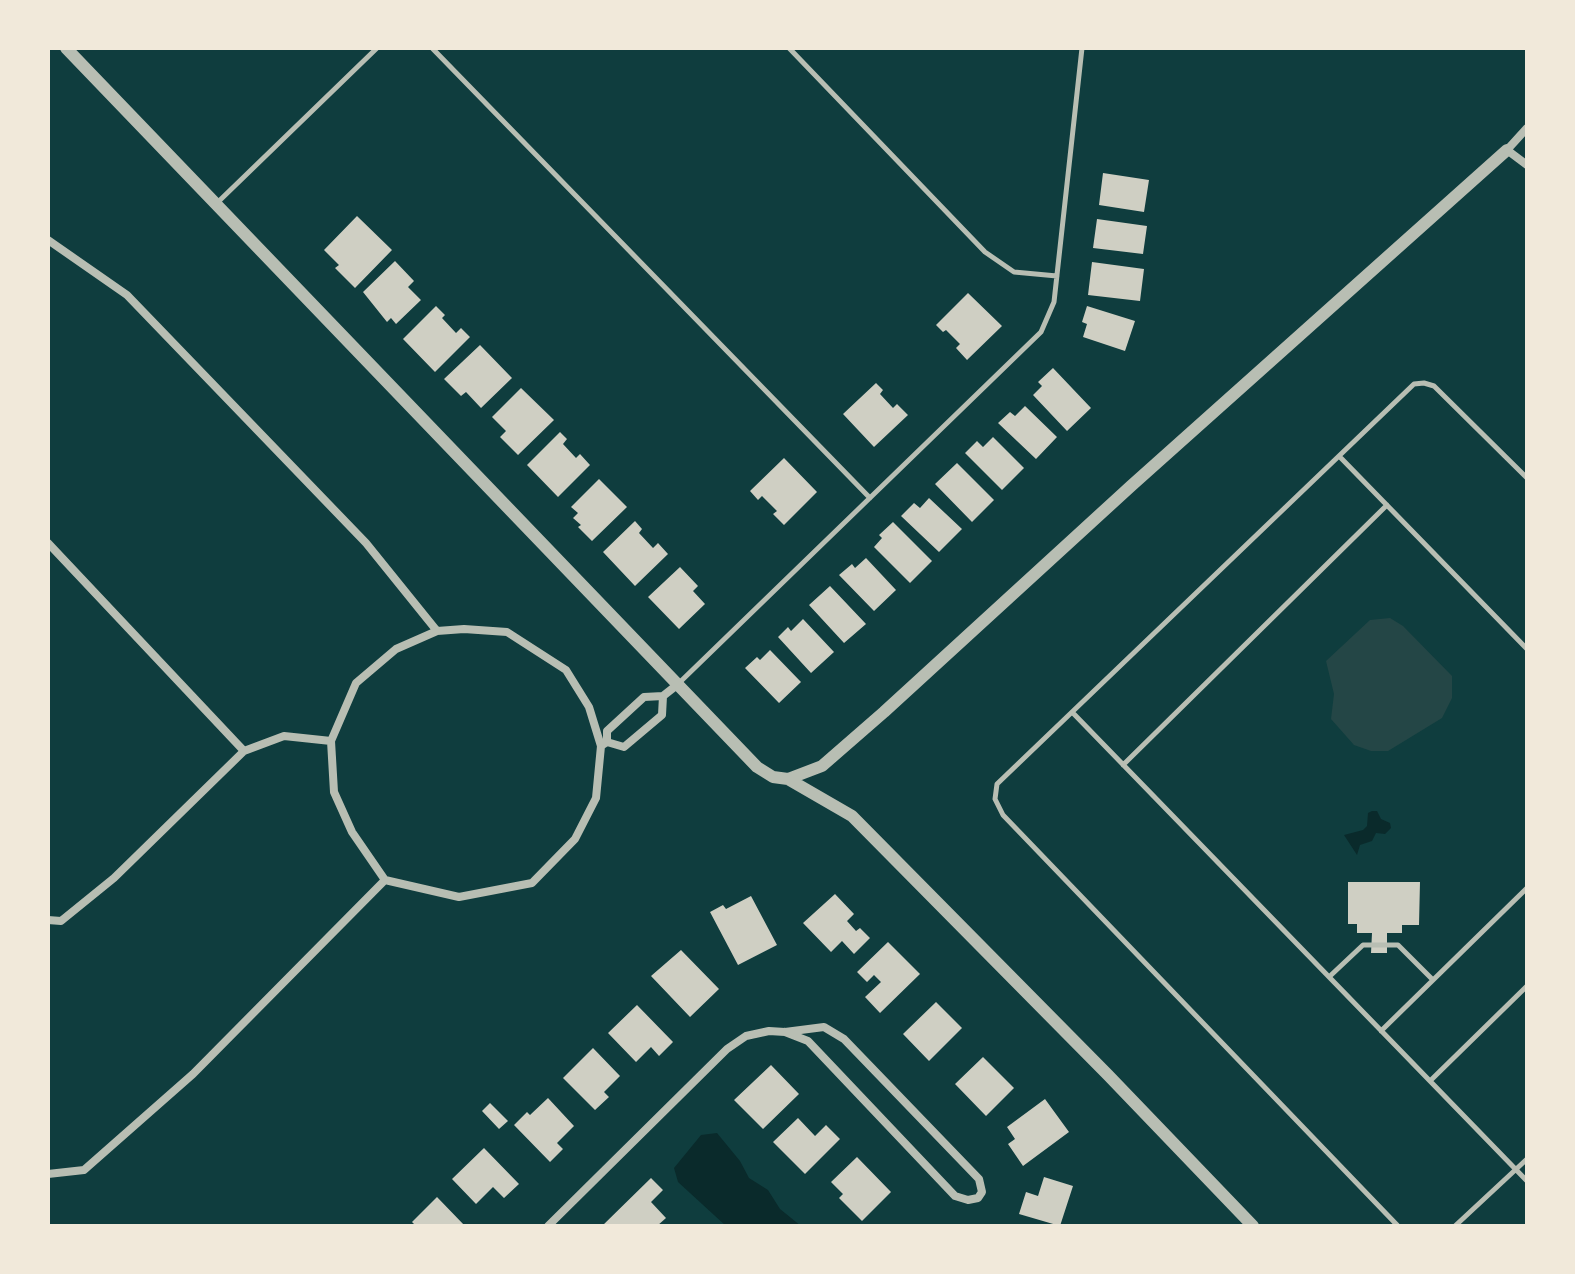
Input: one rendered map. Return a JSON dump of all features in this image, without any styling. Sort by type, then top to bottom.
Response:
[{"type":"street","points":[[66,48],[757,767],[773,777],[788,779],[852,816],[1253,1226]]},
{"type":"street","points":[[788,779],[822,766],[1507,150],[1527,128]]},
{"type":"street","points":[[1507,150],[1527,165]]},
{"type":"street","points":[[48,240],[127,295],[366,543],[437,631]]},
{"type":"street","points":[[48,543],[244,751]]},
{"type":"street","points":[[604,744],[589,707],[566,670],[507,632],[437,631],[396,649],[356,683],[331,741],[334,792],[352,832],[385,880],[459,897],[532,883],[575,839],[596,798],[607,731],[644,697],[663,696],[677,685]]},
{"type":"street","points":[[604,744],[624,747],[662,715],[663,696]]},
{"type":"street","points":[[48,920],[61,921],[114,878],[244,751],[284,736],[331,741]]},
{"type":"street","points":[[48,1174],[84,1170],[193,1074],[385,880]]},
{"type":"street","points":[[548,1226],[727,1049],[746,1036],[824,1027],[844,1039],[979,1179],[982,1192],[978,1198],[968,1200],[955,1196],[808,1041],[785,1032]]},
{"type":"lane","points":[[216,204],[377,48]]},
{"type":"lane","points":[[432,48],[870,498]]},
{"type":"lane","points":[[789,48],[985,252],[1014,272],[1057,276]]},
{"type":"lane","points":[[677,685],[1041,332],[1054,302],[1082,48]]},
{"type":"lane","points":[[1398,1226],[1003,815],[995,799],[997,784],[1414,384],[1434,386],[1527,478]]},
{"type":"lane","points":[[1339,456],[1527,649]]},
{"type":"lane","points":[[1123,765],[1387,505]]},
{"type":"lane","points":[[1072,712],[1527,1181]]},
{"type":"lane","points":[[1381,1031],[1527,888]]},
{"type":"lane","points":[[1329,977],[1363,945],[1398,945],[1433,980]]},
{"type":"lane","points":[[1430,1081],[1527,986]]},
{"type":"lane","points":[[1455,1226],[1527,1159]]},
{"type":"shaded area","points":[[1390,618],[1403,626],[1452,676],[1452,698],[1442,718],[1388,751],[1371,751],[1354,745],[1331,719],[1334,694],[1326,661],[1370,620]]},
{"type":"shaded area","points":[[1377,811],[1381,819],[1390,823],[1391,828],[1385,834],[1376,833],[1372,841],[1360,845],[1357,855],[1344,835],[1363,830],[1367,826],[1368,813]]},
{"type":"shaded area","points":[[717,1133],[740,1161],[749,1178],[768,1190],[780,1209],[801,1226],[726,1226],[678,1182],[674,1168],[701,1135]]},
{"type":"building","points":[[1103,173],[1149,180],[1144,212],[1099,205]]},
{"type":"building","points":[[357,216],[392,250],[355,288],[335,268],[339,265],[324,250]]},
{"type":"building","points":[[1097,219],[1147,226],[1143,254],[1093,248]]},
{"type":"building","points":[[395,261],[414,281],[408,287],[421,300],[396,324],[391,318],[387,322],[363,292]]},
{"type":"building","points":[[1092,262],[1144,269],[1140,301],[1088,295]]},
{"type":"building","points":[[968,293],[1002,326],[967,360],[956,348],[960,344],[936,325]]},
{"type":"building","points":[[436,306],[456,333],[461,328],[470,337],[435,372],[403,339]]},
{"type":"building","points":[[1087,306],[1135,321],[1125,351],[1083,337],[1087,324],[1082,322]]},
{"type":"building","points":[[480,345],[512,378],[481,408],[466,392],[461,396],[444,379]]},
{"type":"building","points":[[1053,368],[1091,408],[1067,431],[1033,395],[1042,386],[1038,382]]},
{"type":"building","points":[[876,383],[883,390],[880,394],[893,408],[897,404],[908,415],[874,447],[843,414]]},
{"type":"building","points":[[521,388],[554,420],[518,455],[500,437],[506,431],[492,417]]},
{"type":"building","points":[[1025,406],[1057,437],[1036,459],[998,423],[1010,412],[1015,416]]},
{"type":"building","points":[[560,432],[567,439],[563,444],[576,458],[580,454],[590,465],[558,497],[527,465]]},
{"type":"building","points":[[993,437],[1024,468],[1002,490],[965,453],[977,441],[983,447]]},
{"type":"building","points":[[784,458],[817,492],[784,525],[773,514],[777,511],[762,496],[758,500],[750,491]]},
{"type":"building","points":[[957,463],[994,500],[972,522],[935,484]]},
{"type":"building","points":[[599,479],[627,507],[592,541],[578,527],[581,525],[573,518],[578,513],[571,507]]},
{"type":"building","points":[[929,498],[962,529],[939,552],[901,516],[914,503],[920,508]]},
{"type":"building","points":[[635,521],[642,529],[639,533],[653,548],[658,543],[668,554],[635,586],[603,552]]},
{"type":"building","points":[[893,522],[932,561],[910,583],[874,547],[882,538],[879,535]]},
{"type":"building","points":[[866,558],[896,590],[874,611],[839,575],[852,564],[855,568]]},
{"type":"building","points":[[680,567],[698,586],[693,591],[705,604],[679,629],[648,597]]},
{"type":"building","points":[[830,586],[866,624],[844,643],[809,605]]},
{"type":"building","points":[[803,619],[834,652],[811,673],[778,637],[788,627],[791,631]]},
{"type":"building","points":[[770,650],[801,682],[779,703],[745,668]]},
{"type":"building","points":[[1348,882],[1420,882],[1419,925],[1402,925],[1402,933],[1387,933],[1387,953],[1371,953],[1372,933],[1357,933],[1357,924],[1348,924]]},
{"type":"building","points":[[835,894],[854,914],[847,921],[856,931],[860,928],[870,938],[854,954],[842,941],[831,952],[803,923]]},
{"type":"building","points":[[751,896],[777,945],[738,965],[710,912],[723,905],[726,909]]},
{"type":"building","points":[[888,942],[920,974],[880,1013],[865,997],[881,982],[874,975],[867,982],[857,972]]},
{"type":"building","points":[[681,950],[719,989],[690,1017],[651,976]]},
{"type":"building","points":[[936,1002],[962,1028],[929,1061],[903,1034]]},
{"type":"building","points":[[637,1005],[673,1042],[659,1056],[651,1047],[636,1062],[608,1033]]},
{"type":"building","points":[[593,1048],[620,1076],[604,1092],[609,1097],[595,1110],[563,1078]]},
{"type":"building","points":[[983,1057],[1014,1088],[986,1116],[955,1084]]},
{"type":"building","points":[[771,1065],[799,1094],[763,1129],[734,1100]]},
{"type":"building","points":[[548,1098],[574,1126],[557,1143],[563,1149],[550,1162],[514,1125]]},
{"type":"building","points":[[1045,1099],[1069,1132],[1023,1166],[1008,1144],[1015,1139],[1007,1127]]},
{"type":"building","points":[[490,1103],[508,1121],[499,1129],[482,1111]]},
{"type":"building","points":[[798,1118],[815,1136],[826,1125],[840,1139],[805,1174],[773,1142]]},
{"type":"building","points":[[484,1148],[519,1184],[504,1198],[493,1187],[476,1204],[452,1179]]},
{"type":"building","points":[[857,1157],[891,1192],[862,1221],[839,1198],[843,1194],[831,1182]]},
{"type":"building","points":[[1044,1177],[1073,1186],[1060,1226],[1019,1214],[1026,1192],[1038,1196]]},
{"type":"building","points":[[651,1178],[663,1190],[651,1202],[666,1218],[657,1226],[602,1226]]},
{"type":"building","points":[[437,1197],[465,1226],[416,1226],[412,1222]]}]
